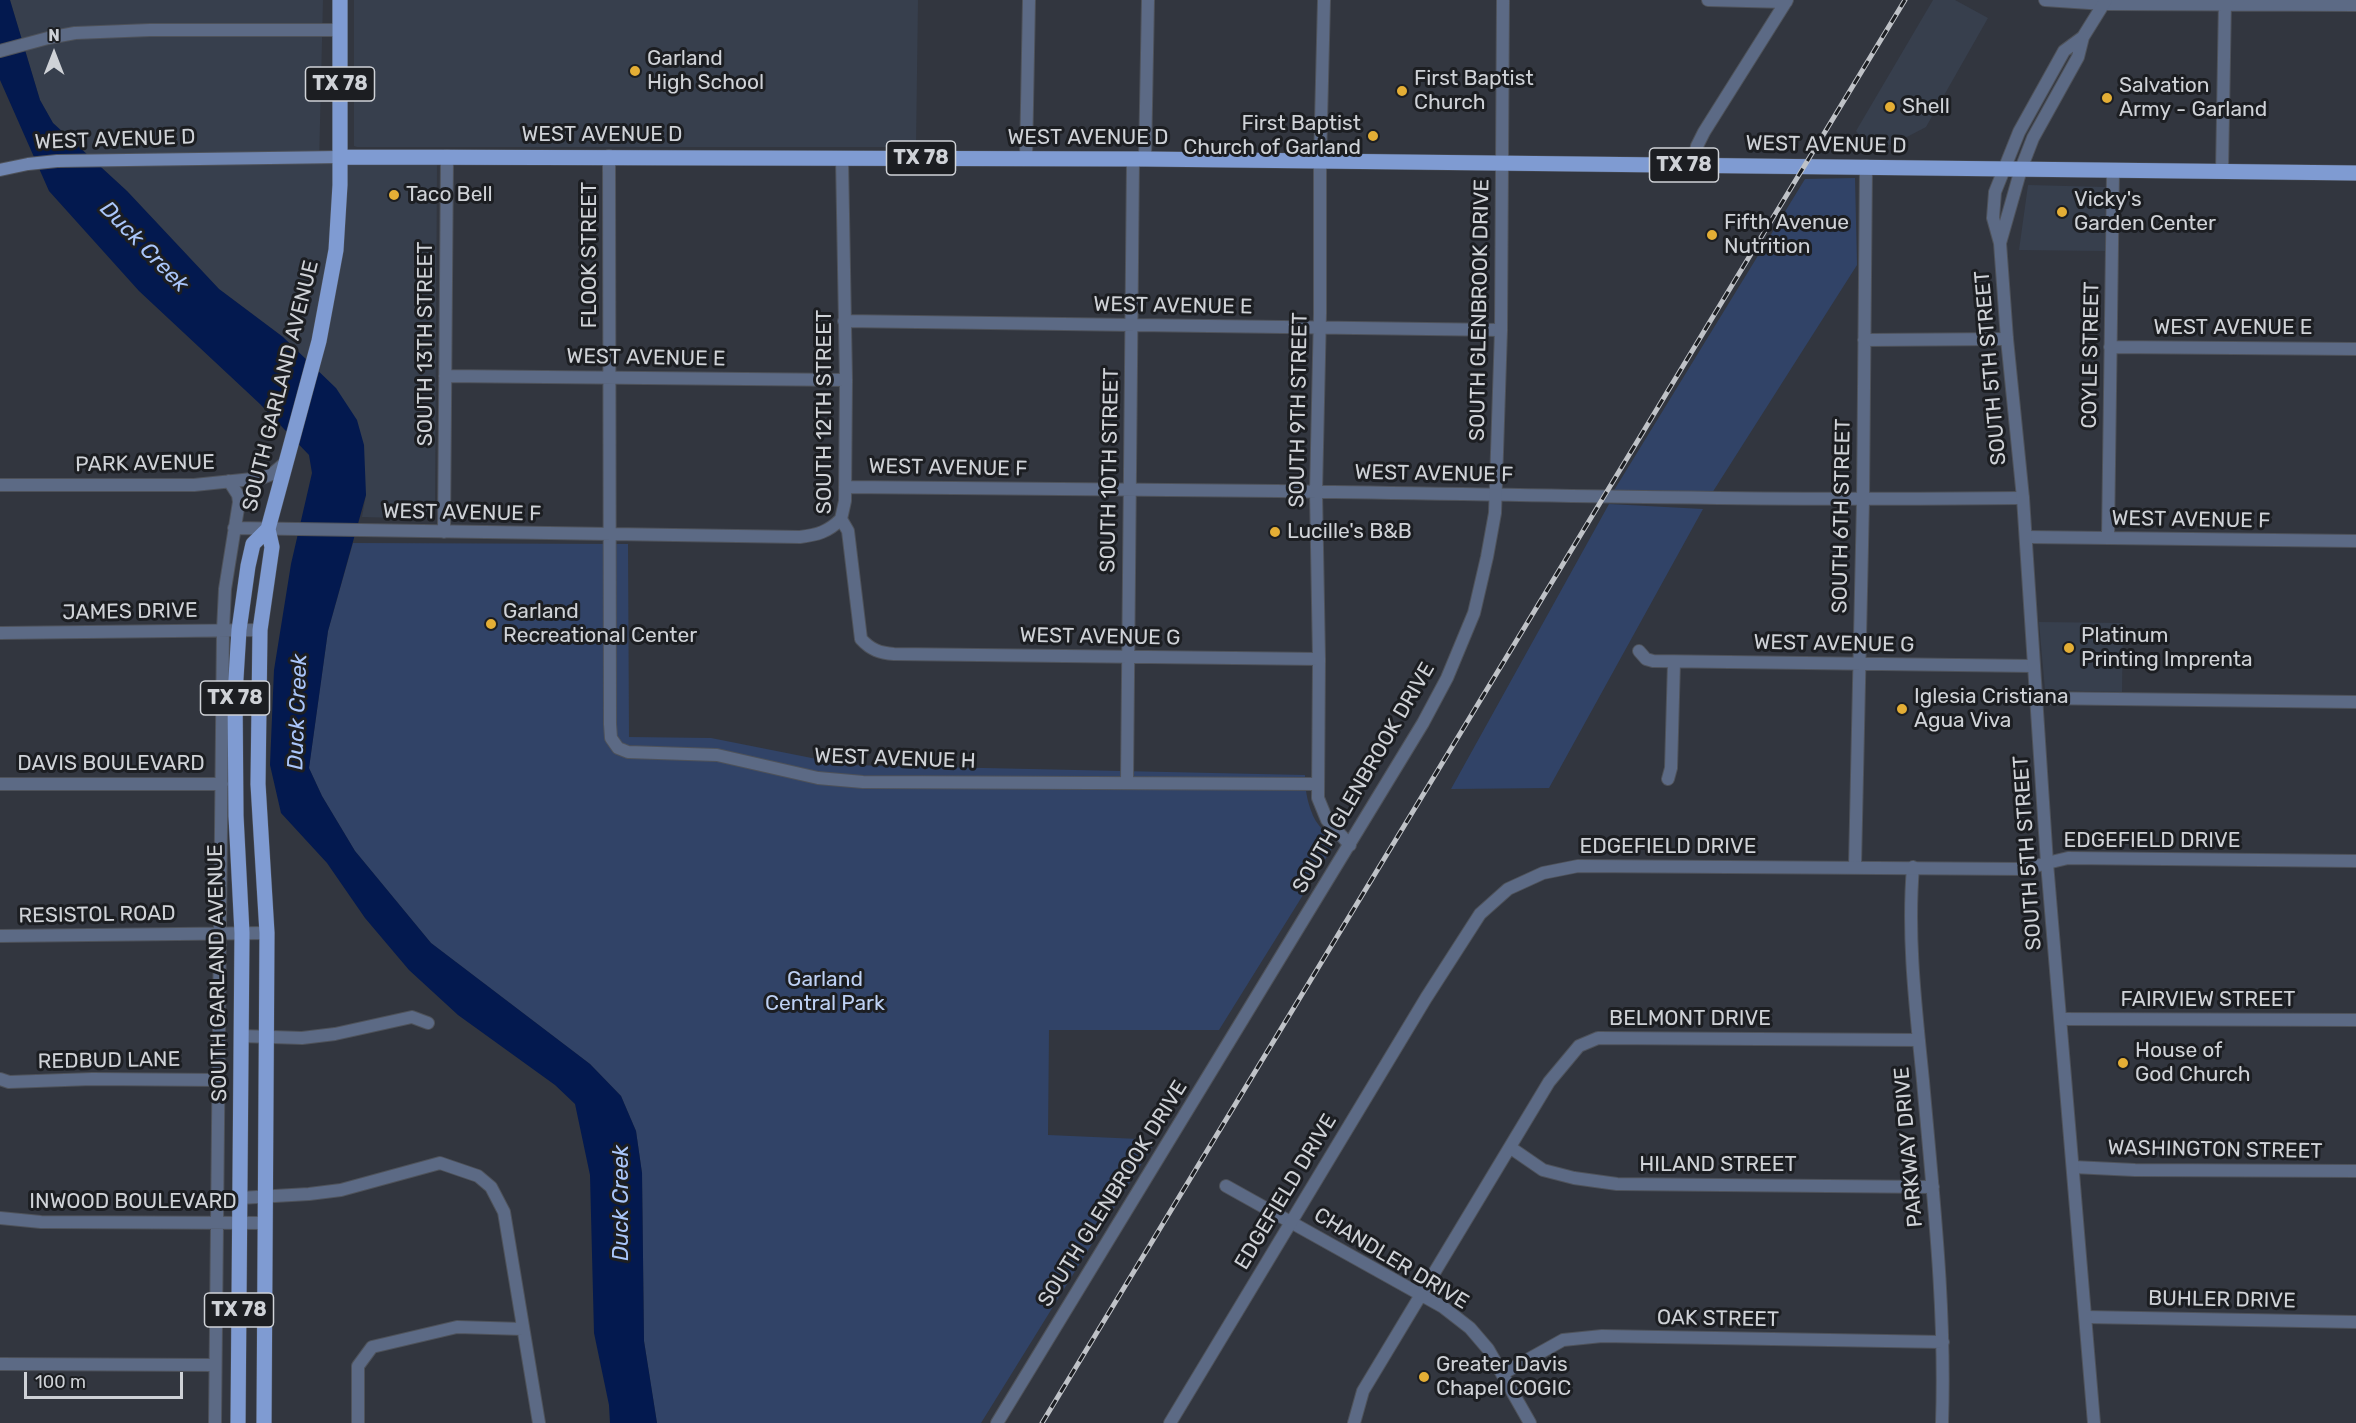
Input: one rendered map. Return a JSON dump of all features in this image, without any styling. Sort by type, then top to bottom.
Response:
[{"type":"main road","name":"SOUTH GARLAND AVENUE","points":[[238,1423],[242,933],[234,754],[239,630],[253,544],[262,529],[291,446],[318,340],[336,250],[340,157],[340,0]]},
{"type":"main road","name":"WEST AVENUE D","points":[[0,170],[57,161],[118,159],[609,156],[1866,166],[2114,172],[2356,173]]},
{"type":"main road","name":"SOUTH GARLAND AVENUE","points":[[262,529],[272,547],[260,630],[258,784],[267,933],[264,1423]]},
{"type":"street","points":[[1026,159],[1029,0]]},
{"type":"street","name":"SOUTH 10TH STREET","points":[[1127,782],[1131,325],[1148,0]]},
{"type":"street","name":"SOUTH 9TH STREET","points":[[1324,0],[1316,492],[1319,659],[1318,784],[1320,807],[1327,820],[1350,845]]},
{"type":"street","name":"SOUTH GLENBROOK DRIVE","points":[[997,1423],[1423,723],[1465,638],[1487,557],[1497,495],[1501,330],[1503,0]]},
{"type":"street","points":[[1708,0],[1786,1]]},
{"type":"street","points":[[2045,0],[2356,5]]},
{"type":"street","points":[[1694,165],[1697,146],[1704,132],[1786,1]]},
{"type":"street","name":"SOUTH 5TH STREET","points":[[2000,243],[2021,169],[2033,138],[2078,57],[2083,37],[2105,2]]},
{"type":"street","points":[[2222,171],[2225,2]]},
{"type":"street","points":[[0,51],[75,33],[150,30],[339,30]]},
{"type":"street","name":"SOUTH 5TH STREET","points":[[2083,37],[2064,51],[2030,111],[2002,169],[1995,192],[1993,218],[2000,243],[2023,498],[2047,863],[2094,1423]]},
{"type":"street","name":"SOUTH 13TH STREET","points":[[444,532],[447,156]]},
{"type":"street","name":"FLOOK STREET","points":[[609,156],[610,534]]},
{"type":"street","name":"SOUTH 12TH STREET","points":[[842,158],[846,380],[845,501],[841,519],[848,531],[861,639],[869,648],[881,653]]},
{"type":"street","name":"SOUTH 6TH STREET","points":[[1855,866],[1863,500],[1866,166]]},
{"type":"street","name":"COYLE STREET","points":[[2108,538],[2114,172]]},
{"type":"street","name":"WEST AVENUE E","points":[[844,321],[1501,330]]},
{"type":"street","points":[[1864,340],[2007,339]]},
{"type":"street","name":"WEST AVENUE E","points":[[2110,347],[2356,349]]},
{"type":"street","name":"WEST AVENUE E","points":[[445,376],[846,380]]},
{"type":"street","name":"PARK AVENUE","points":[[0,484],[194,485],[262,478],[272,474],[286,462]]},
{"type":"street","points":[[215,1423],[223,630],[225,589],[239,502],[238,495],[229,481]]},
{"type":"street","name":"WEST AVENUE F","points":[[845,487],[1863,500],[2023,498]]},
{"type":"street","name":"WEST AVENUE F","points":[[262,529],[800,537],[819,535],[832,529],[841,519]]},
{"type":"street","points":[[234,528],[262,529]]},
{"type":"street","name":"WEST AVENUE H","points":[[610,534],[610,724],[611,738],[618,748],[637,753],[717,755],[818,778],[863,782],[1318,784]]},
{"type":"street","name":"WEST AVENUE F","points":[[2026,537],[2356,541]]},
{"type":"street","name":"JAMES DRIVE","points":[[0,633],[260,630]]},
{"type":"street","name":"WEST AVENUE G","points":[[1638,651],[1653,662],[2033,666]]},
{"type":"street","name":"WEST AVENUE G","points":[[881,653],[1319,659]]},
{"type":"street","points":[[1668,779],[1671,768],[1674,662]]},
{"type":"street","points":[[2036,698],[2356,702]]},
{"type":"street","name":"DAVIS BOULEVARD","points":[[0,784],[222,784]]},
{"type":"street","name":"EDGEFIELD DRIVE","points":[[1170,1423],[1426,998],[1480,914],[1508,889],[1543,873],[1578,866],[1855,866],[2025,869],[2068,858],[2356,861]]},
{"type":"street","name":"PARKWAY DRIVE","points":[[1913,867],[1910,902],[1913,978],[1940,1270],[1943,1342],[1942,1423]]},
{"type":"street","name":"RESISTOL ROAD","points":[[0,936],[267,933]]},
{"type":"street","points":[[242,1036],[302,1038],[335,1034],[412,1017],[428,1023]]},
{"type":"street","name":"FAIRVIEW STREET","points":[[2061,1018],[2356,1020]]},
{"type":"street","name":"BELMONT DRIVE","points":[[1354,1423],[1364,1391],[1421,1295],[1549,1082],[1568,1056],[1579,1046],[1598,1038],[1919,1040]]},
{"type":"street","name":"REDBUD LANE","points":[[0,1079],[9,1082],[92,1079],[219,1080]]},
{"type":"street","name":"HILAND STREET","points":[[1511,1148],[1543,1170],[1574,1178],[1617,1184],[1933,1187]]},
{"type":"street","points":[[240,1198],[341,1190],[440,1163],[478,1176],[491,1187],[504,1209],[539,1423]]},
{"type":"street","name":"WASHINGTON STREET","points":[[2073,1167],[2147,1170],[2356,1171]]},
{"type":"street","name":"CHANDLER DRIVE","points":[[1226,1186],[1443,1307],[1470,1328],[1488,1349],[1530,1423]]},
{"type":"street","name":"INWOOD BOULEVARD","points":[[0,1218],[41,1222],[265,1223]]},
{"type":"street","name":"BUHLER DRIVE","points":[[2086,1317],[2356,1322]]},
{"type":"street","points":[[358,1423],[358,1366],[372,1347],[457,1327],[523,1329]]},
{"type":"street","name":"OAK STREET","points":[[1502,1374],[1563,1340],[1602,1336],[1943,1342]]},
{"type":"street","points":[[0,1364],[215,1365]]},
{"type":"shaded area","points":[[10,0],[323,0],[319,164],[437,163],[435,519],[362,517],[366,495],[283,337],[219,289],[127,191],[53,123],[40,100]]},
{"type":"shaded area","name":"Garland High School","points":[[354,0],[918,0],[916,147],[357,147],[354,146]]},
{"type":"shaded area","points":[[1933,0],[1955,0],[1988,18],[1926,127],[1903,139],[1896,146],[1864,141],[1856,131]]},
{"type":"shaded area","points":[[2028,185],[2105,187],[2105,251],[2019,250]]},
{"type":"shaded area","points":[[2039,622],[2123,623],[2122,692],[2045,690]]},
{"type":"green space","points":[[1855,178],[1857,265],[1712,493],[1613,492],[1805,179]]},
{"type":"green space","points":[[1609,504],[1703,509],[1549,788],[1451,789]]},
{"type":"green space","name":"Garland Central Park","points":[[353,543],[628,544],[629,737],[711,738],[847,765],[1305,775],[1310,808],[1327,836],[1331,850],[1219,1030],[1049,1030],[1048,1135],[1139,1139],[1152,1147],[981,1423],[657,1423],[644,1341],[642,1173],[636,1131],[621,1096],[590,1064],[431,943],[355,851],[322,796],[309,768],[328,631]]},
{"type":"water","name":"Duck Creek","points":[[0,0],[10,0],[40,100],[53,123],[127,191],[219,289],[283,337],[336,388],[357,420],[364,445],[366,495],[328,631],[309,768],[322,796],[355,851],[431,943],[590,1064],[621,1096],[636,1131],[642,1173],[644,1341],[657,1423],[610,1423],[609,1405],[594,1333],[590,1175],[575,1104],[555,1085],[458,1015],[409,970],[365,918],[327,863],[281,813],[270,765],[274,670],[291,564],[312,473],[309,455],[260,404],[139,291],[49,191],[0,80]]},
{"type":"railway","points":[[1042,1423],[1905,0]]},
{"type":"place","name":"Garland High School","points":[[635,71]]},
{"type":"place","name":"First Baptist Church","points":[[1402,91]]},
{"type":"place","name":"Salvation Army - Garland","points":[[2107,98]]},
{"type":"place","name":"Shell","points":[[1890,107]]},
{"type":"place","name":"First Baptist Church of Garland","points":[[1373,136]]},
{"type":"place","name":"Taco Bell","points":[[394,195]]},
{"type":"place","name":"Vicky's Garden Center","points":[[2062,212]]},
{"type":"place","name":"Fifth Avenue Nutrition","points":[[1712,235]]},
{"type":"place","name":"Lucille's B&B","points":[[1275,532]]},
{"type":"place","name":"Garland Recreational Center","points":[[491,624]]},
{"type":"place","name":"Platinum Printing Imprenta","points":[[2069,648]]},
{"type":"place","name":"Iglesia Cristiana Agua Viva","points":[[1902,709]]},
{"type":"place","name":"House of God Church","points":[[2123,1063]]},
{"type":"place","name":"Greater Davis Chapel COGIC","points":[[1424,1377]]}]
